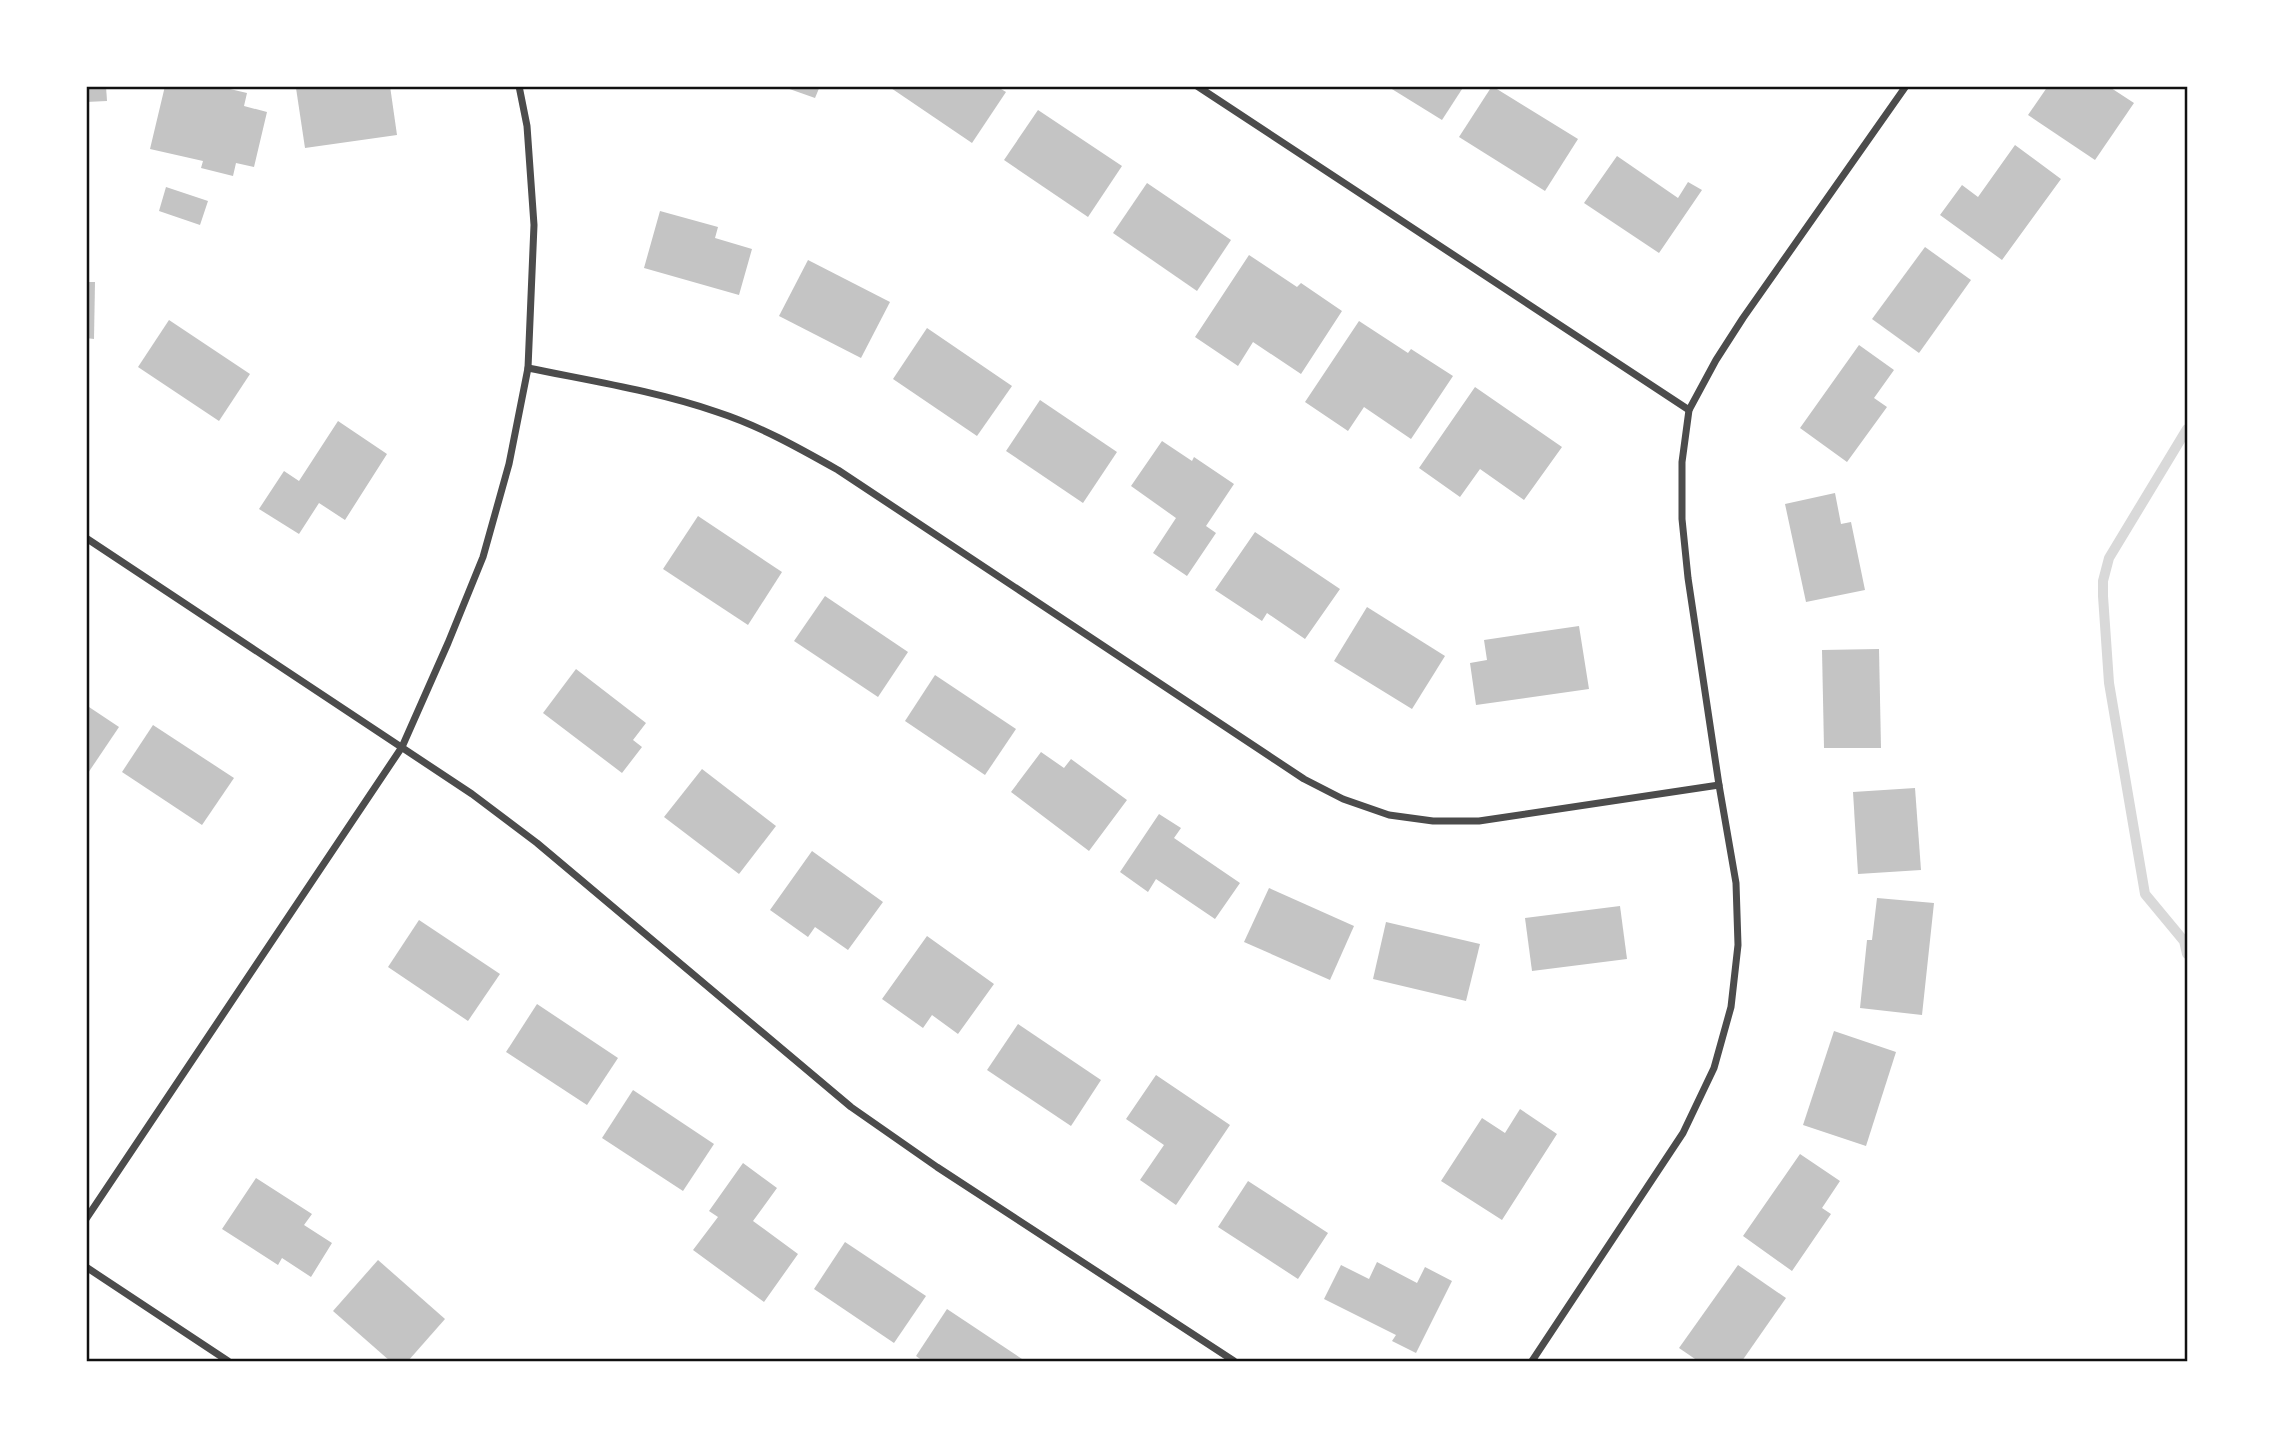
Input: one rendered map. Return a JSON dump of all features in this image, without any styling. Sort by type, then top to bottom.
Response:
[{"type":"street","points":[[86,1219],[402,747],[483,557],[509,464],[528,368],[534,225],[527,126],[519,86]]},
{"type":"street","points":[[1197,86],[1689,410]]},
{"type":"street","points":[[1532,1361],[1682,1133],[1714,1068],[1731,1007],[1738,945],[1736,883],[1718,785],[1682,519],[1682,463],[1689,410],[1743,318],[1906,86]]},
{"type":"street","points":[[528,368],[662,396],[718,412],[781,438],[838,470],[1304,779],[1343,799],[1389,815],[1433,821],[1479,821],[1718,785]]},
{"type":"street","points":[[86,538],[472,794],[537,843],[851,1107],[937,1167],[1234,1361]]},
{"type":"street","points":[[86,1267],[228,1361]]},
{"type":"building","points":[[86,86],[106,86],[107,101],[86,102]]},
{"type":"building","points":[[165,86],[217,86],[247,93],[244,106],[267,112],[254,167],[236,163],[233,176],[201,168],[203,161],[150,149]]},
{"type":"building","points":[[390,86],[397,135],[305,148],[296,88]]},
{"type":"building","points":[[781,86],[820,86],[815,98]]},
{"type":"building","points":[[888,86],[996,86],[1006,92],[972,143]]},
{"type":"building","points":[[1387,86],[1464,86],[1442,120]]},
{"type":"building","points":[[1492,86],[1578,139],[1545,191],[1459,137]]},
{"type":"building","points":[[2048,86],[2108,86],[2134,103],[2095,160],[2028,115]]},
{"type":"building","points":[[1038,110],[1122,166],[1088,217],[1004,160]]},
{"type":"building","points":[[2015,145],[2061,179],[2002,260],[1940,215],[1962,185],[1978,197]]},
{"type":"building","points":[[1617,156],[1678,198],[1688,182],[1702,190],[1659,253],[1584,203]]},
{"type":"building","points":[[1147,183],[1231,240],[1197,291],[1113,233]]},
{"type":"building","points":[[166,187],[208,201],[200,225],[159,211]]},
{"type":"building","points":[[660,211],[718,227],[715,238],[752,249],[739,295],[644,268]]},
{"type":"building","points":[[1925,247],[1971,280],[1919,353],[1872,319]]},
{"type":"building","points":[[1249,255],[1297,287],[1301,283],[1342,311],[1301,374],[1253,342],[1238,366],[1195,337]]},
{"type":"building","points":[[808,260],[890,302],[861,358],[779,316]]},
{"type":"building","points":[[86,282],[95,282],[94,339],[86,338]]},
{"type":"building","points":[[169,320],[250,374],[219,421],[138,367]]},
{"type":"building","points":[[1359,321],[1408,353],[1411,349],[1453,376],[1411,439],[1364,407],[1348,431],[1305,402]]},
{"type":"building","points":[[927,328],[1012,386],[977,436],[893,379]]},
{"type":"building","points":[[1859,345],[1894,370],[1874,398],[1887,407],[1847,462],[1800,428]]},
{"type":"building","points":[[1475,387],[1562,447],[1524,500],[1480,469],[1460,497],[1419,468]]},
{"type":"building","points":[[1040,400],[1117,452],[1083,503],[1006,451]]},
{"type":"building","points":[[338,421],[387,454],[345,520],[319,503],[299,534],[259,509],[284,471],[299,481]]},
{"type":"building","points":[[1162,441],[1192,461],[1194,457],[1234,484],[1206,526],[1216,533],[1187,576],[1153,553],[1176,518],[1131,486]]},
{"type":"building","points":[[1835,493],[1841,524],[1851,522],[1865,590],[1806,602],[1785,504]]},
{"type":"building","points":[[698,516],[782,572],[748,625],[663,569]]},
{"type":"building","points":[[1255,532],[1340,589],[1305,639],[1267,613],[1262,621],[1215,590]]},
{"type":"building","points":[[825,596],[908,652],[878,697],[794,641]]},
{"type":"building","points":[[1367,607],[1445,656],[1412,709],[1334,661]]},
{"type":"building","points":[[1579,626],[1589,689],[1476,705],[1470,663],[1487,660],[1484,640]]},
{"type":"building","points":[[1879,649],[1881,748],[1824,748],[1822,650]]},
{"type":"building","points":[[576,669],[646,723],[633,740],[642,747],[622,773],[543,713]]},
{"type":"building","points":[[935,675],[1016,729],[985,775],[905,721]]},
{"type":"building","points":[[86,705],[119,727],[86,776]]},
{"type":"building","points":[[153,725],[234,778],[202,825],[122,772]]},
{"type":"building","points":[[1041,752],[1064,768],[1071,759],[1127,800],[1089,851],[1011,792]]},
{"type":"building","points":[[702,769],[776,826],[739,874],[664,817]]},
{"type":"building","points":[[1915,788],[1921,870],[1858,874],[1853,792]]},
{"type":"building","points":[[1159,814],[1181,828],[1174,838],[1240,883],[1215,919],[1156,879],[1148,892],[1120,872]]},
{"type":"building","points":[[812,851],[883,902],[848,950],[815,927],[808,937],[770,910]]},
{"type":"building","points":[[1269,888],[1354,926],[1330,980],[1244,942]]},
{"type":"building","points":[[1877,898],[1934,903],[1922,1015],[1860,1008],[1867,940],[1872,940]]},
{"type":"building","points":[[1620,906],[1627,959],[1532,971],[1525,918]]},
{"type":"building","points":[[419,920],[500,974],[468,1021],[388,967]]},
{"type":"building","points":[[1386,922],[1480,944],[1466,1001],[1373,979]]},
{"type":"building","points":[[927,936],[994,984],[958,1034],[932,1015],[923,1028],[882,999]]},
{"type":"building","points":[[537,1004],[618,1058],[587,1105],[506,1052]]},
{"type":"building","points":[[1018,1024],[1101,1080],[1071,1126],[987,1070]]},
{"type":"building","points":[[1834,1031],[1896,1052],[1866,1146],[1803,1125]]},
{"type":"building","points":[[1156,1075],[1230,1125],[1176,1205],[1140,1180],[1164,1145],[1126,1119]]},
{"type":"building","points":[[633,1090],[714,1144],[683,1191],[602,1138]]},
{"type":"building","points":[[1520,1109],[1557,1134],[1502,1220],[1441,1181],[1482,1118],[1505,1133]]},
{"type":"building","points":[[1800,1154],[1840,1181],[1822,1208],[1831,1214],[1792,1271],[1743,1236]]},
{"type":"building","points":[[743,1163],[777,1188],[753,1221],[798,1254],[764,1302],[693,1250],[718,1217],[709,1211]]},
{"type":"building","points":[[256,1178],[312,1214],[304,1225],[332,1243],[311,1277],[282,1258],[278,1265],[222,1229]]},
{"type":"building","points":[[1248,1181],[1328,1233],[1298,1279],[1218,1227]]},
{"type":"building","points":[[845,1242],[926,1296],[894,1343],[814,1289]]},
{"type":"building","points":[[378,1260],[445,1319],[408,1361],[390,1361],[333,1311]]},
{"type":"building","points":[[1377,1262],[1417,1283],[1425,1267],[1452,1281],[1416,1353],[1392,1341],[1396,1335],[1324,1299],[1341,1265],[1369,1279]]},
{"type":"building","points":[[1738,1265],[1786,1298],[1742,1361],[1698,1361],[1679,1348]]},
{"type":"building","points":[[947,1309],[1025,1361],[923,1361],[916,1356]]},
{"type":"waterway","points":[[2187,429],[2109,558],[2103,581],[2109,683],[2145,894],[2184,941],[2187,954]]}]
